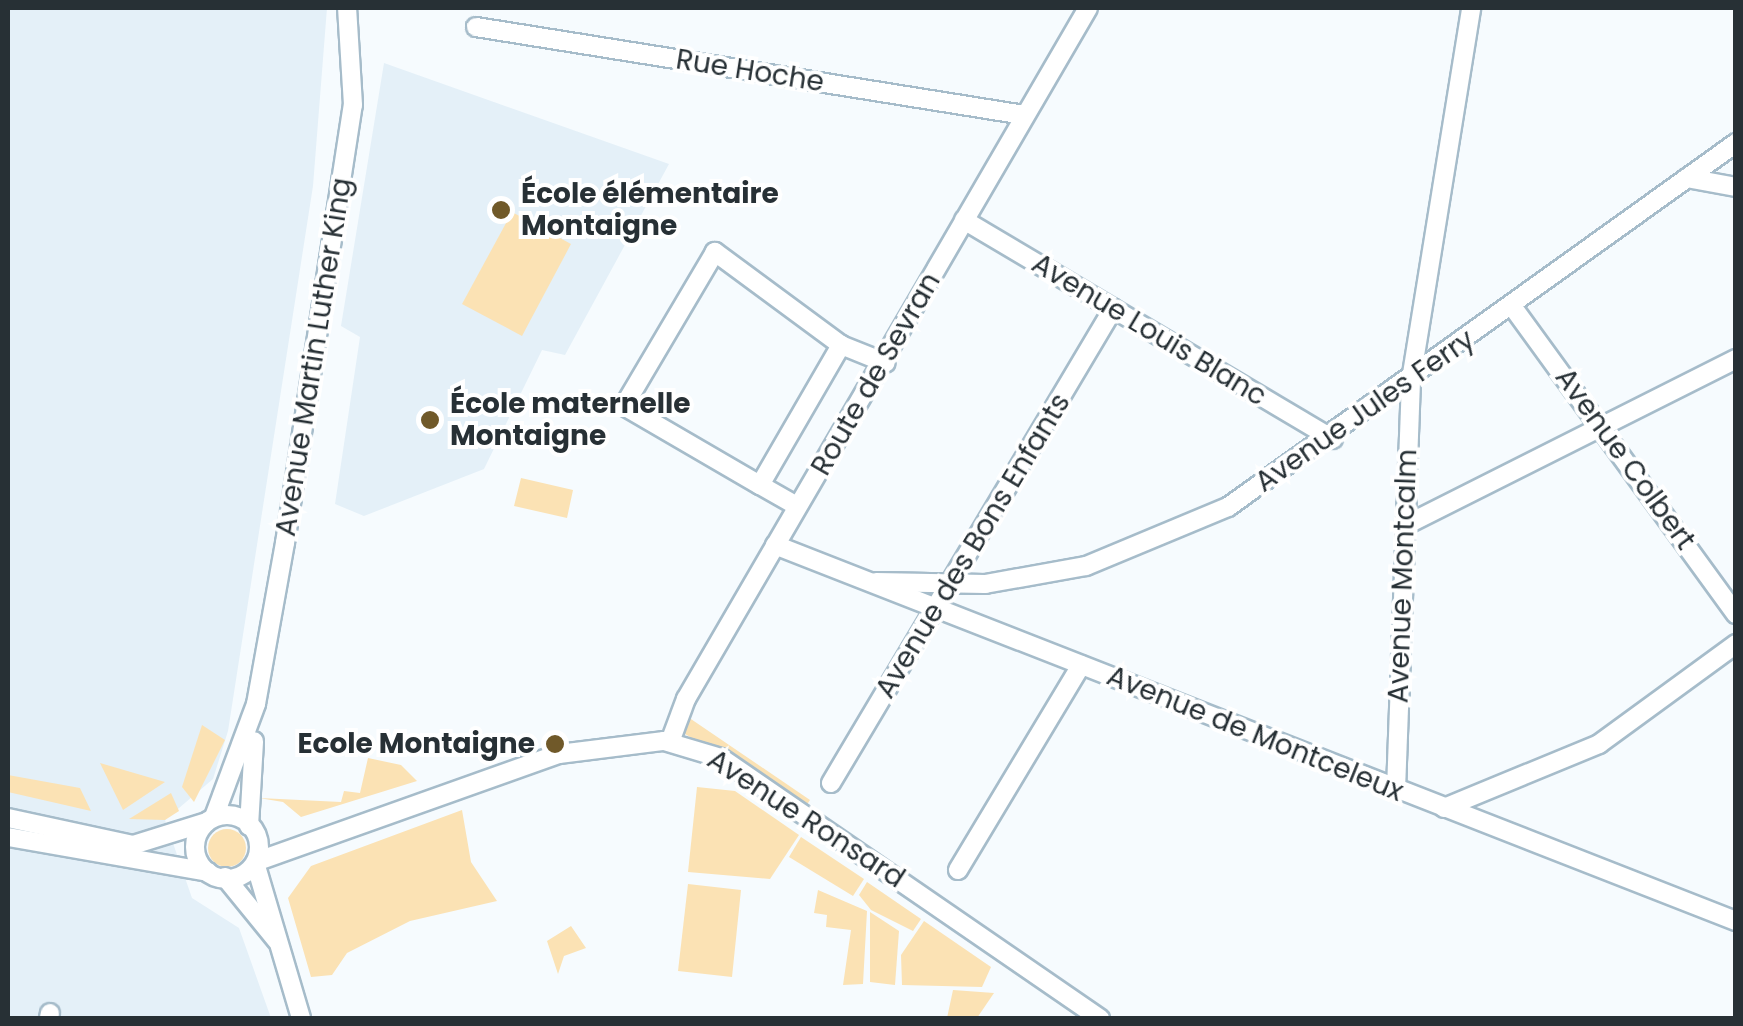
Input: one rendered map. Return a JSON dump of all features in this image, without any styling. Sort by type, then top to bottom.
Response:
[{"type":"street","name":"Avenue Martin Luther King","points":[[301,1018],[257,863],[252,829],[256,704],[353,104],[347,8]]},
{"type":"street","name":"Route de Sevran","points":[[670,742],[797,506],[886,363],[1088,8]]},
{"type":"street","name":"Avenue Montcalm","points":[[1396,790],[1410,380],[1470,8]]},
{"type":"street","name":"Rue Hoche","points":[[476,28],[1024,115]]},
{"type":"street","name":"Avenue Jules Ferry","points":[[866,582],[952,586],[1086,566],[1158,540],[1333,438],[1736,144]]},
{"type":"street","points":[[1687,178],[1736,187]]},
{"type":"street","name":"Avenue Louis Blanc","points":[[964,220],[1333,438]]},
{"type":"street","points":[[797,506],[624,406],[715,252],[841,345],[886,363]]},
{"type":"street","name":"Avenue Colbert","points":[[1512,306],[1736,614]]},
{"type":"street","name":"Avenue des Bons Enfants","points":[[831,783],[952,586],[1113,309]]},
{"type":"street","points":[[760,486],[841,345]]},
{"type":"street","points":[[1404,526],[1736,359]]},
{"type":"street","name":"Avenue de Montceleux","points":[[775,545],[934,612],[1081,664],[1736,921]]},
{"type":"street","points":[[1444,808],[1599,744],[1736,644]]},
{"type":"street","points":[[958,870],[1081,664]]},
{"type":"street","name":"Avenue Martin Luther King","points":[[216,875],[194,845],[210,820],[256,704]]},
{"type":"street","name":"Avenue Ronsard","points":[[216,875],[257,863],[309,839],[398,818],[560,754],[670,742],[722,758],[1100,1018]]},
{"type":"street","points":[[8,818],[133,845],[210,820]]},
{"type":"street","name":"Avenue Ronsard","points":[[210,820],[309,839]]},
{"type":"street","points":[[8,836],[216,875],[280,946]]},
{"type":"shaded area","points":[[8,8],[327,8],[313,186],[228,731],[213,779],[165,820],[192,898],[239,928],[271,1018],[8,1018]]},
{"type":"shaded area","name":"École élémentaire Montaigne","points":[[384,63],[669,164],[565,355],[542,350],[484,469],[364,516],[335,504],[360,337],[341,326]]},
{"type":"shaded area","points":[[512,212],[571,244],[522,336],[462,304]]},
{"type":"shaded area","points":[[521,478],[573,490],[567,518],[514,506]]},
{"type":"shaded area","points":[[685,715],[810,800],[806,806],[685,734]]},
{"type":"shaded area","points":[[202,725],[225,740],[194,802],[182,787]]},
{"type":"shaded area","points":[[368,758],[401,765],[417,781],[301,817],[283,802],[259,798],[341,802],[344,791],[360,793]]},
{"type":"shaded area","points":[[100,763],[165,782],[123,810]]},
{"type":"shaded area","points":[[8,775],[80,788],[91,811],[8,792]]},
{"type":"shaded area","points":[[697,787],[735,791],[799,835],[770,879],[688,872]]},
{"type":"shaded area","points":[[171,793],[179,811],[165,820],[129,819]]},
{"type":"shaded area","points":[[462,810],[471,862],[497,901],[410,921],[347,953],[332,975],[311,977],[288,898],[311,866]]},
{"type":"shaded area","points":[[227,829],[241,834],[246,848],[241,862],[227,867],[213,862],[208,848],[213,834]]},
{"type":"shaded area","points":[[801,837],[864,879],[853,896],[789,857]]},
{"type":"shaded area","points":[[867,882],[921,919],[913,931],[871,910],[859,895]]},
{"type":"shaded area","points":[[688,884],[741,890],[732,977],[678,971]]},
{"type":"shaded area","points":[[818,890],[867,911],[863,984],[843,985],[851,930],[826,927],[827,915],[814,913]]},
{"type":"shaded area","points":[[870,912],[899,931],[895,985],[870,982]]},
{"type":"shaded area","points":[[924,921],[991,967],[982,987],[902,985],[901,955]]},
{"type":"shaded area","points":[[571,926],[586,948],[564,956],[558,974],[547,941]]},
{"type":"shaded area","points":[[953,990],[994,993],[977,1018],[947,1018]]},
{"type":"place","name":"École élémentaire Montaigne","points":[[501,210]]},
{"type":"place","name":"École maternelle Montaigne","points":[[430,420]]},
{"type":"place","name":"Ecole Montaigne","points":[[555,744]]}]
